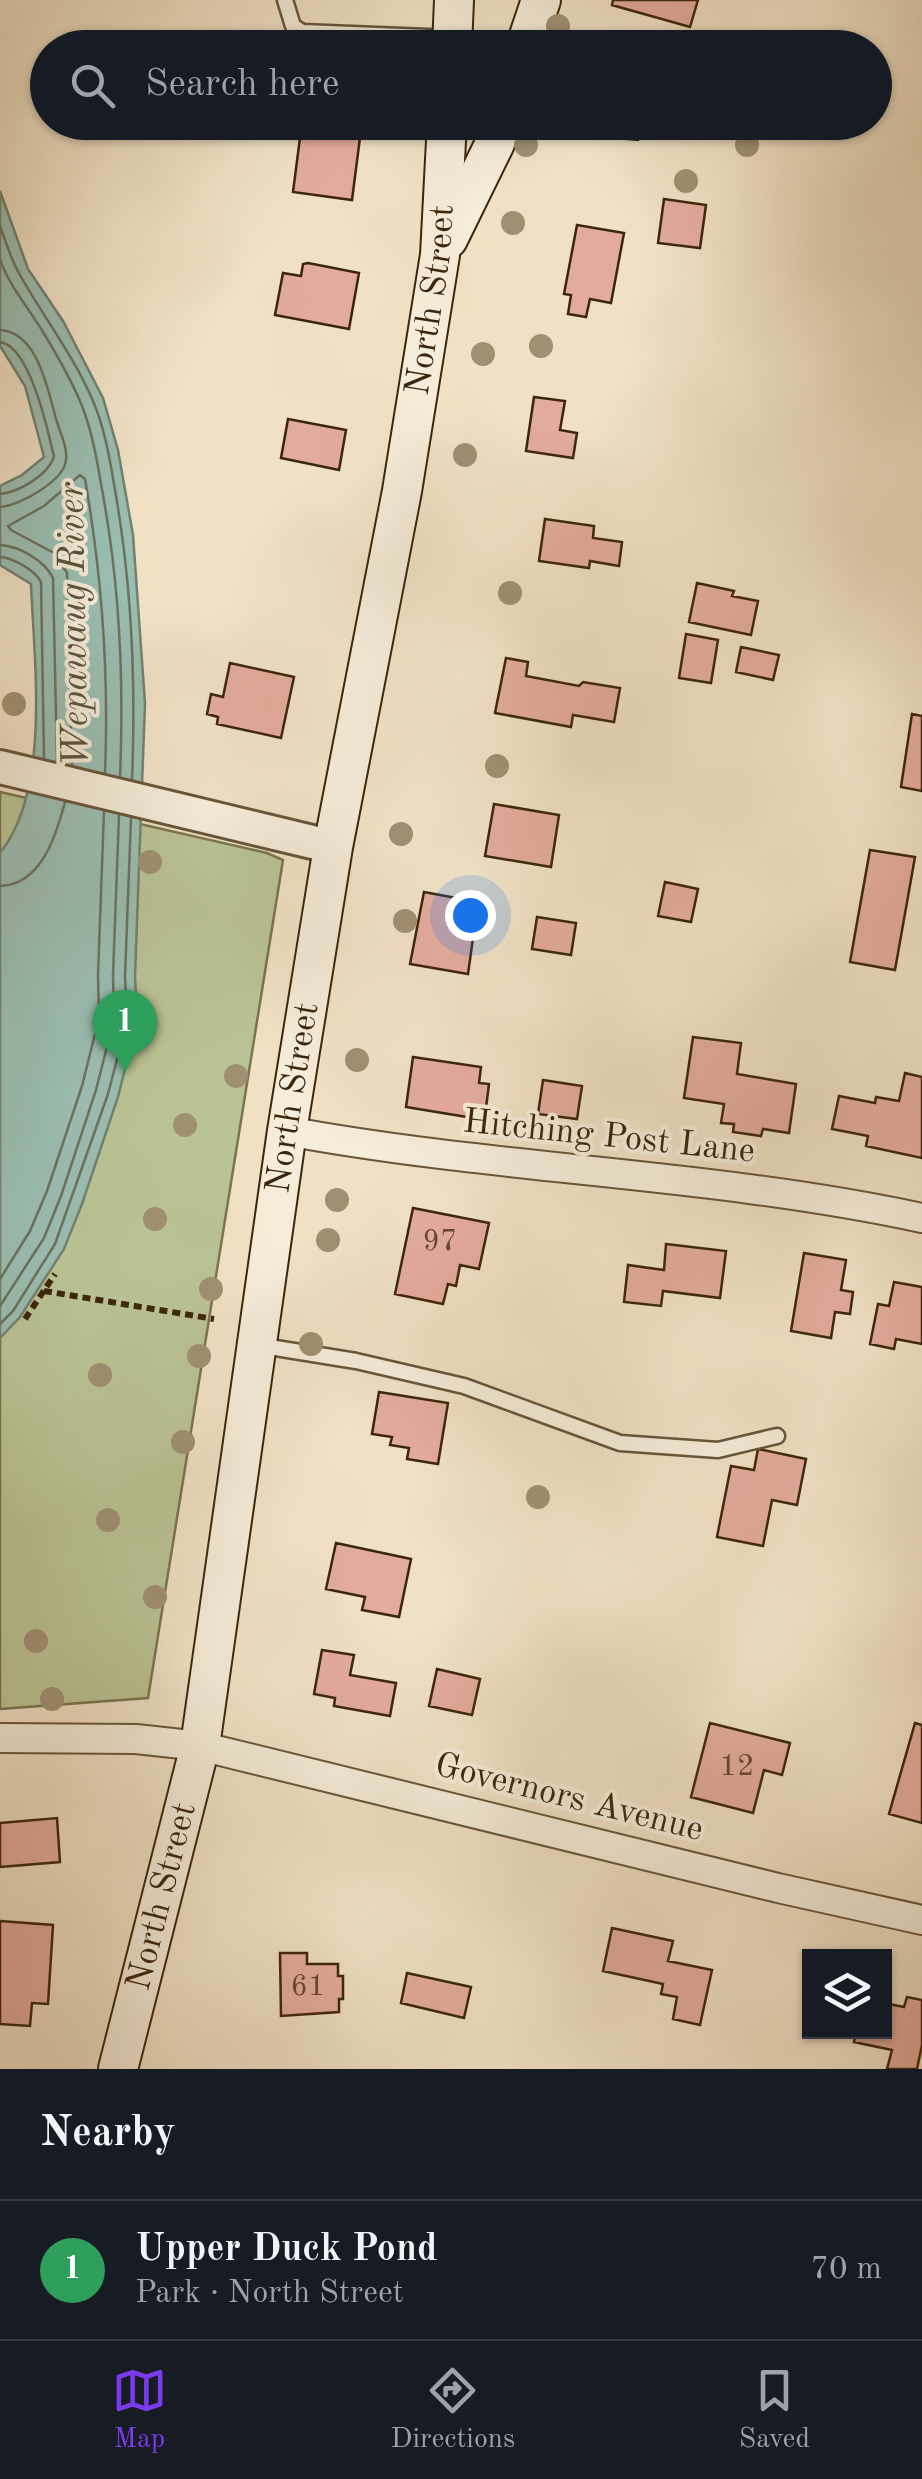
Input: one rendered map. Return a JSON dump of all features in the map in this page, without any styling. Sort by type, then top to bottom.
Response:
[{"type":"main road","points":[[453,30],[454,0]]},
{"type":"main road","points":[[531,30],[541,0]]},
{"type":"main road","name":"North Street","points":[[118,2069],[200,1746],[287,1131],[333,847],[402,491],[440,255],[447,140]]},
{"type":"main road","points":[[440,255],[496,140]]},
{"type":"street","points":[[5,769],[333,847]]},
{"type":"street","name":"Hitching Post Lane","points":[[287,1131],[381,1149],[839,1200],[922,1218]]},
{"type":"street","name":"Governors Avenue","points":[[0,1738],[136,1739],[200,1746],[922,1920]]},
{"type":"lane","points":[[286,0],[293,26],[299,30]]},
{"type":"lane","points":[[256,1345],[356,1361],[464,1386],[620,1443],[718,1450],[777,1436]]},
{"type":"path","points":[[25,1320],[55,1274]]},
{"type":"path","points":[[44,1291],[214,1319]]},
{"type":"green space","points":[[0,792],[267,853],[283,860],[148,1698],[0,1709]]},
{"type":"water","name":"Wepawaug River","points":[[0,191],[28,269],[63,321],[103,398],[118,450],[133,535],[145,703],[135,976],[137,1021],[118,1097],[64,1249],[20,1317],[0,1338],[0,853],[16,827],[27,795],[33,761],[36,687],[31,584],[0,565],[0,486],[44,457],[25,386],[0,346]]},
{"type":"building","points":[[613,0],[698,0],[690,27],[612,5]]},
{"type":"building","points":[[300,140],[360,140],[352,200],[293,192]]},
{"type":"building","points":[[664,199],[706,205],[700,248],[658,243]]},
{"type":"building","points":[[577,225],[624,233],[611,303],[590,299],[586,317],[568,314],[571,295],[564,294]]},
{"type":"building","points":[[303,264],[359,273],[349,329],[275,315],[283,273],[301,276]]},
{"type":"building","points":[[534,397],[565,401],[560,430],[577,433],[573,458],[526,451]]},
{"type":"building","points":[[288,419],[346,430],[339,470],[281,458]]},
{"type":"building","points":[[545,519],[594,526],[593,538],[622,542],[619,566],[590,561],[589,568],[539,561]]},
{"type":"building","points":[[697,583],[758,601],[751,635],[689,622]]},
{"type":"building","points":[[686,634],[718,640],[711,683],[679,678]]},
{"type":"building","points":[[741,647],[779,655],[773,680],[736,672]]},
{"type":"building","points":[[506,658],[528,662],[526,676],[579,686],[583,682],[620,688],[614,722],[573,715],[571,727],[495,713]]},
{"type":"building","points":[[230,663],[294,677],[281,738],[217,724],[218,717],[207,714],[211,694],[223,697]]},
{"type":"building","points":[[912,714],[922,716],[922,791],[901,787]]},
{"type":"building","points":[[494,804],[559,815],[551,867],[485,856]]},
{"type":"building","points":[[870,850],[915,857],[895,970],[850,962]]},
{"type":"building","points":[[665,882],[698,889],[691,922],[658,916]]},
{"type":"building","points":[[424,892],[478,902],[468,974],[410,964]]},
{"type":"building","points":[[537,917],[576,923],[571,955],[532,949]]},
{"type":"building","points":[[693,1037],[741,1043],[737,1074],[796,1084],[789,1133],[763,1129],[761,1136],[733,1132],[734,1124],[721,1123],[724,1104],[684,1098]]},
{"type":"building","points":[[413,1057],[481,1067],[479,1083],[489,1084],[486,1108],[475,1106],[473,1118],[406,1107]]},
{"type":"building","points":[[905,1073],[922,1077],[922,1158],[866,1146],[868,1136],[832,1129],[839,1096],[875,1103],[876,1097],[899,1101]]},
{"type":"building","points":[[543,1080],[582,1086],[577,1119],[538,1114]]},
{"type":"building","points":[[413,1208],[489,1223],[479,1269],[460,1265],[456,1286],[448,1284],[443,1304],[395,1294]]},
{"type":"building","points":[[666,1244],[726,1251],[720,1298],[663,1291],[661,1306],[624,1302],[628,1265],[664,1270]]},
{"type":"building","points":[[804,1253],[846,1260],[841,1290],[853,1292],[850,1314],[835,1312],[831,1338],[791,1331]]},
{"type":"building","points":[[894,1282],[922,1287],[922,1344],[896,1339],[894,1349],[870,1344],[878,1304],[889,1306]]},
{"type":"building","points":[[379,1392],[448,1403],[438,1464],[407,1459],[409,1448],[390,1445],[392,1437],[372,1434]]},
{"type":"building","points":[[758,1449],[806,1459],[797,1505],[772,1500],[763,1546],[717,1537],[731,1466],[754,1470]]},
{"type":"building","points":[[336,1543],[411,1559],[399,1617],[362,1610],[365,1597],[326,1589]]},
{"type":"building","points":[[322,1650],[354,1655],[350,1675],[396,1683],[390,1716],[334,1706],[335,1698],[314,1694]]},
{"type":"building","points":[[437,1669],[480,1679],[472,1715],[429,1706]]},
{"type":"building","points":[[710,1723],[790,1743],[782,1775],[764,1770],[753,1813],[691,1797]]},
{"type":"building","points":[[915,1723],[922,1725],[922,1823],[889,1814]]},
{"type":"building","points":[[57,1818],[60,1862],[0,1867],[0,1823]]},
{"type":"building","points":[[0,1921],[53,1925],[48,2004],[32,2003],[30,2026],[0,2024]]},
{"type":"building","points":[[612,1928],[673,1941],[668,1961],[712,1970],[700,2025],[673,2019],[677,1997],[661,1994],[663,1984],[603,1971]]},
{"type":"building","points":[[280,1953],[307,1953],[307,1964],[338,1964],[338,1976],[343,1976],[339,2012],[281,2016]]},
{"type":"building","points":[[407,1973],[471,1987],[464,2018],[401,2003]]},
{"type":"building","points":[[907,1997],[922,2000],[922,2045],[917,2069],[887,2069],[892,2050],[854,2042],[855,2039],[892,2039],[892,2005],[904,2007]]},
{"type":"place","name":"Upper Duck Pond","points":[[125,1072]]}]
